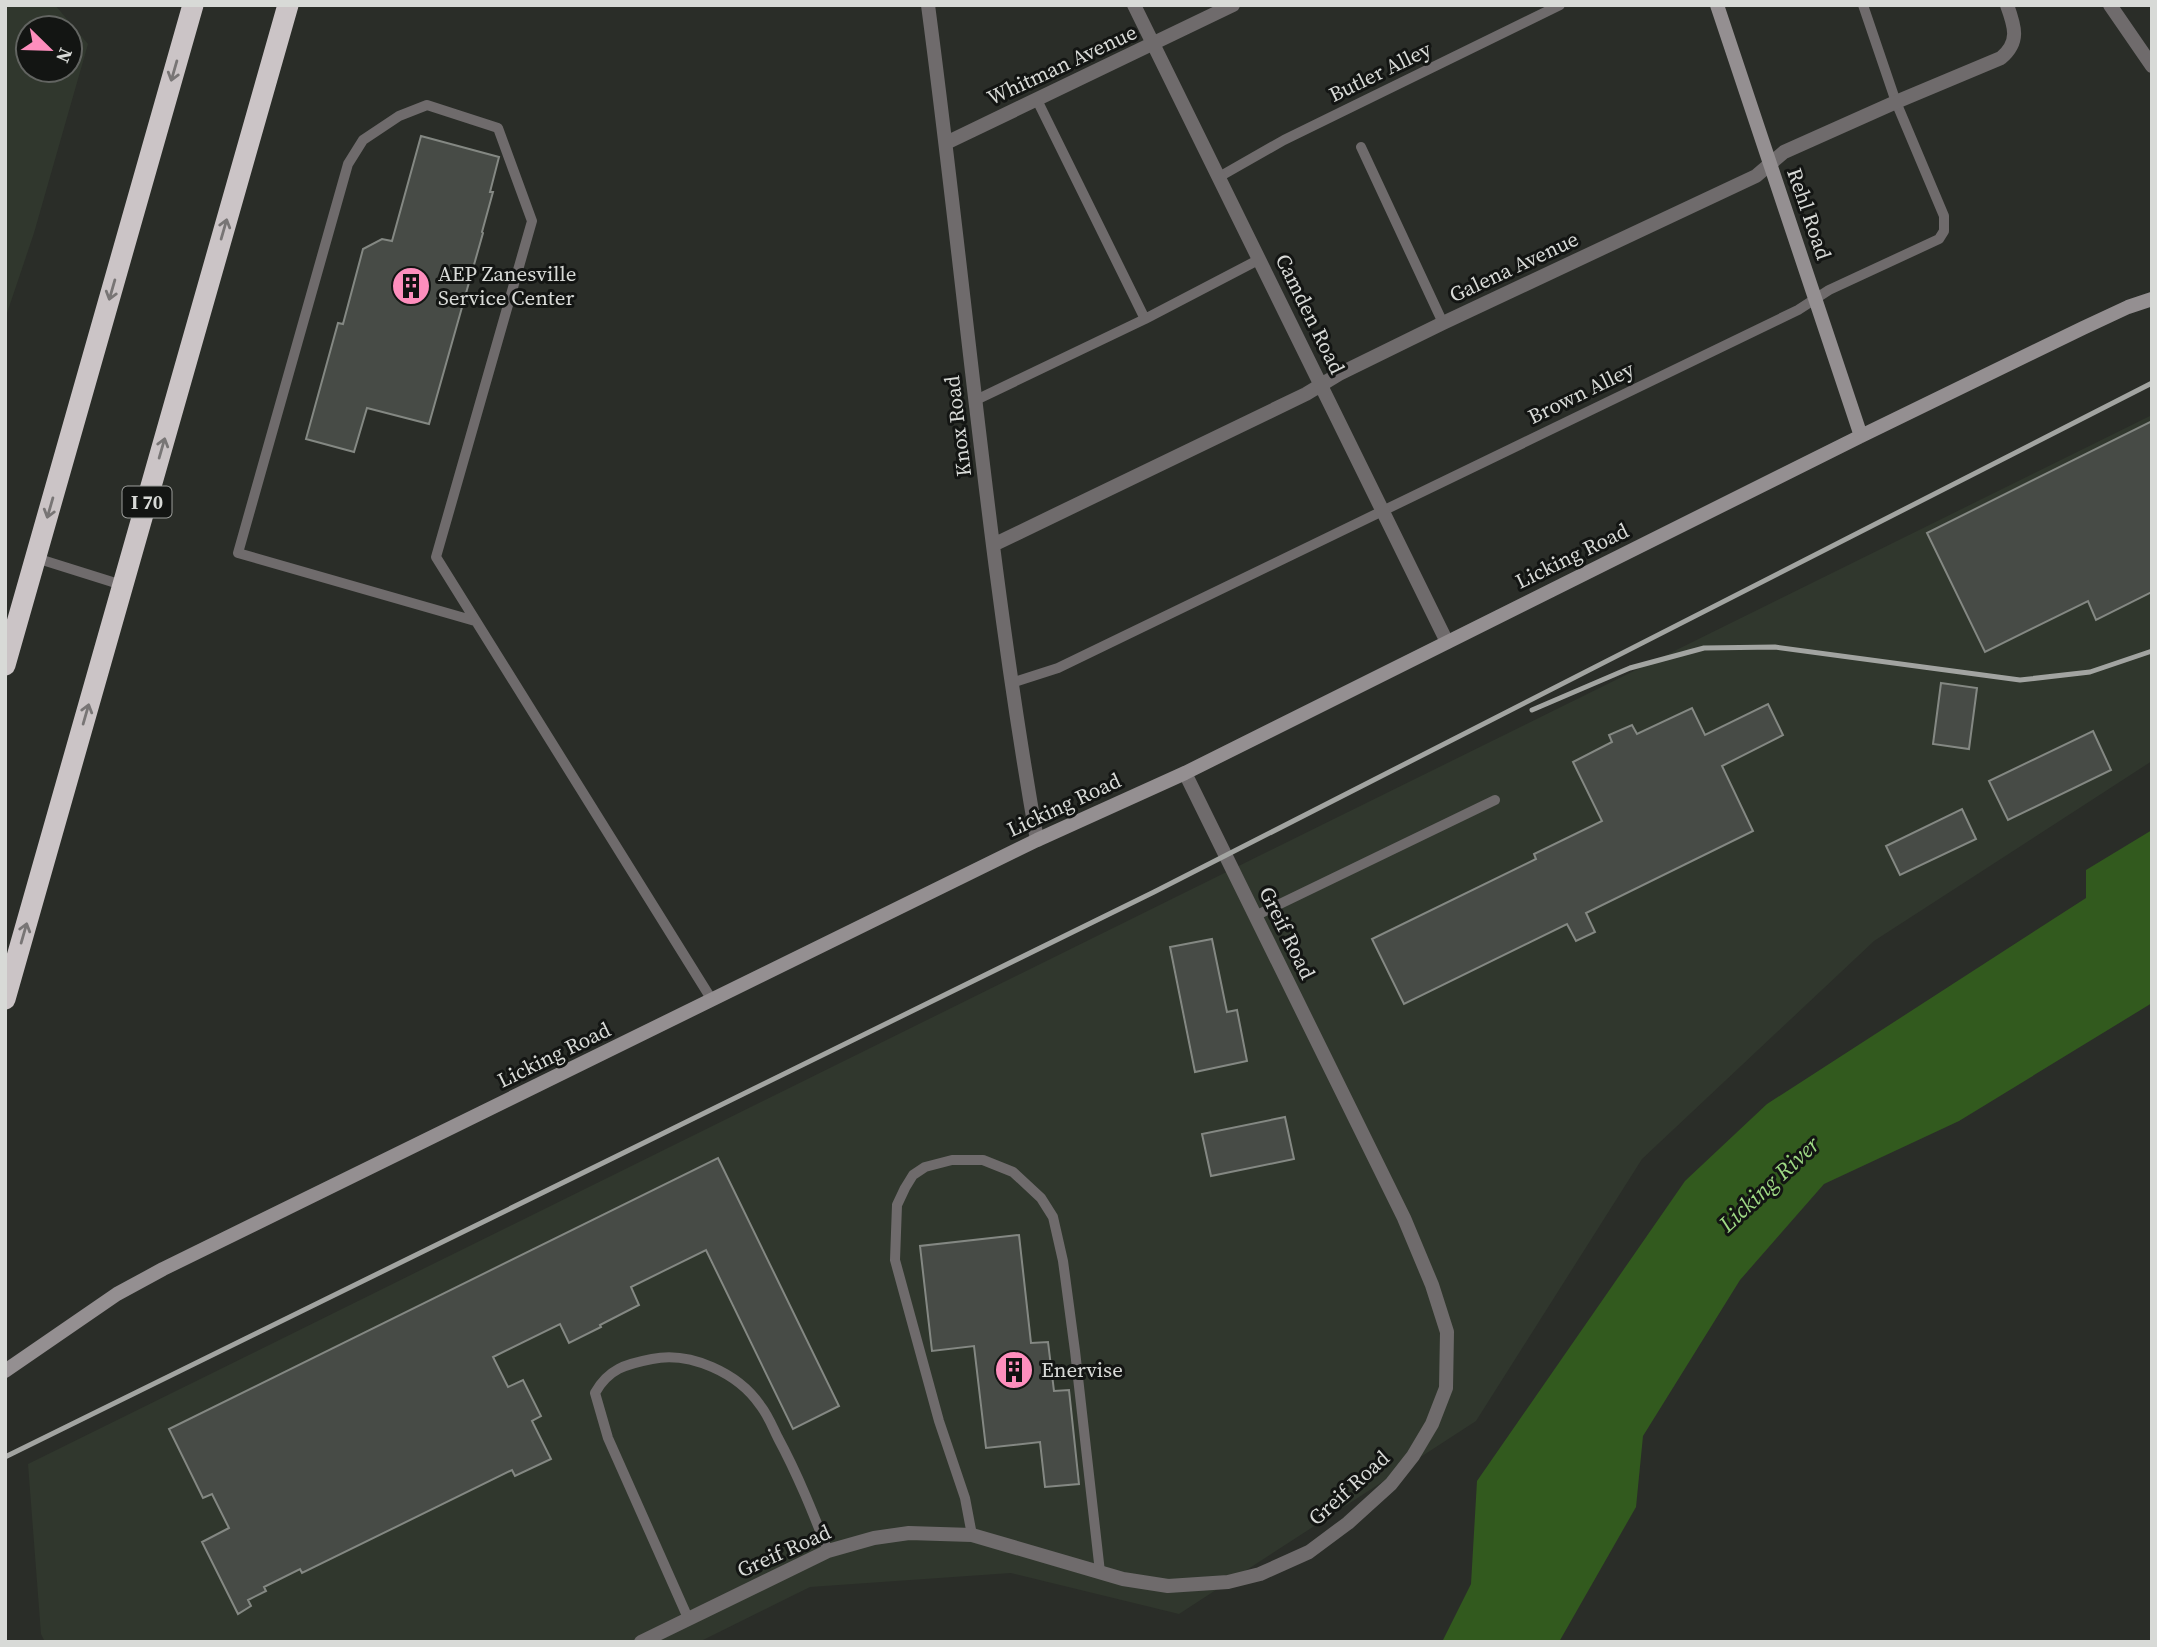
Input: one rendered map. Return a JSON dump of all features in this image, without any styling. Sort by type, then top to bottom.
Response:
[{"type":"highway","points":[[5,665],[193,5]]},
{"type":"highway","name":"I 70","points":[[5,999],[288,5]]},
{"type":"street","name":"Knox Road","points":[[928,5],[1011,683],[1037,840]]},
{"type":"street","name":"Camden Road","points":[[1134,5],[1447,642]]},
{"type":"street","name":"Whitman Avenue","points":[[946,143],[1233,5]]},
{"type":"street","name":"Rehl Road","points":[[1717,5],[1861,436]]},
{"type":"street","name":"Galena Avenue","points":[[993,545],[1195,449],[1443,323],[1756,176],[1784,152],[2001,58],[2011,50],[2014,42],[2007,5]]},
{"type":"street","points":[[2110,5],[2152,66]]},
{"type":"street","name":"Licking Road","points":[[5,1371],[117,1294],[163,1269],[1037,840],[1185,772],[2082,328],[2152,299]]},
{"type":"street","name":"Greif Road","points":[[641,1642],[828,1552],[874,1538],[909,1533],[972,1535],[1123,1579],[1168,1586],[1228,1582],[1260,1574],[1309,1552],[1348,1523],[1391,1484],[1413,1456],[1432,1424],[1446,1388],[1447,1332],[1432,1285],[1404,1218],[1185,772]]},
{"type":"lane","name":"Butler Alley","points":[[1219,177],[1284,140],[1560,5]]},
{"type":"lane","name":"Brown Alley","points":[[1011,683],[1058,668],[1798,310],[1816,298],[1939,239],[1944,231],[1944,216],[1896,102],[1863,5]]},
{"type":"lane","points":[[1037,100],[1146,319]]},
{"type":"lane","points":[[475,621],[238,553],[348,164],[363,140],[399,116],[426,105],[498,128],[533,221],[436,557],[712,1000]]},
{"type":"lane","points":[[1361,147],[1443,323]]},
{"type":"lane","points":[[976,400],[1146,319],[1260,259]]},
{"type":"lane","points":[[36,558],[123,585]]},
{"type":"lane","points":[[1255,916],[1495,800]]},
{"type":"lane","points":[[972,1535],[965,1498],[939,1421],[895,1260],[897,1205],[905,1188],[913,1175],[925,1167],[952,1160],[983,1160],[1013,1172],[1041,1198],[1053,1217],[1063,1261],[1075,1351],[1100,1572]]},
{"type":"lane","points":[[688,1618],[608,1438],[594,1393],[602,1380],[631,1363],[663,1357],[688,1359],[712,1367],[740,1384],[760,1405],[800,1479],[828,1552]]},
{"type":"shaded area","points":[[5,5],[55,5],[63,14],[14,14],[14,84],[77,84],[34,233],[5,319]]},
{"type":"shaded area","points":[[84,39],[88,44],[84,58]]},
{"type":"shaded area","points":[[2152,415],[2152,761],[1874,941],[1642,1159],[1476,1421],[1179,1614],[1011,1573],[810,1587],[699,1642],[45,1642],[41,1634],[28,1464]]},
{"type":"water","name":"Licking River","points":[[2152,830],[2152,1003],[1959,1121],[1824,1184],[1740,1280],[1643,1436],[1636,1507],[1559,1642],[1442,1642],[1471,1584],[1477,1481],[1685,1181],[1767,1104],[2086,898],[2086,870]]},
{"type":"building","name":"AEP Zanesville Service Center","points":[[421,136],[499,157],[483,233],[429,424],[367,408],[354,452],[306,439],[338,323],[343,324],[363,249],[382,239],[392,241]]},
{"type":"building","points":[[2152,421],[2152,592],[2096,620],[2088,601],[1985,652],[1927,533]]},
{"type":"building","points":[[1941,683],[1977,688],[1969,749],[1933,744]]},
{"type":"building","points":[[1768,704],[1783,735],[1722,766],[1753,831],[1586,913],[1595,932],[1576,941],[1567,924],[1404,1004],[1372,939],[1536,859],[1534,854],[1602,821],[1573,762],[1612,742],[1609,735],[1632,725],[1637,734],[1692,708],[1705,735]]},
{"type":"building","points":[[2093,731],[2111,770],[2008,820],[1989,781]]},
{"type":"building","points":[[1962,809],[1976,839],[1900,875],[1886,846]]},
{"type":"building","points":[[1212,939],[1227,1012],[1237,1010],[1247,1061],[1195,1072],[1170,947]]},
{"type":"building","points":[[1285,1117],[1294,1159],[1211,1176],[1202,1134]]},
{"type":"building","points":[[718,1158],[839,1406],[793,1429],[706,1250],[631,1287],[639,1305],[600,1325],[601,1327],[569,1343],[560,1324],[493,1357],[508,1387],[523,1380],[541,1416],[532,1421],[551,1459],[515,1476],[512,1470],[302,1573],[300,1569],[264,1587],[266,1591],[248,1600],[251,1606],[238,1614],[202,1542],[229,1528],[212,1494],[203,1498],[169,1429]]},
{"type":"building","name":"Enervise","points":[[1019,1235],[1031,1343],[1048,1342],[1054,1391],[1069,1390],[1079,1484],[1045,1487],[1040,1442],[986,1448],[974,1346],[932,1351],[920,1246]]},
{"type":"railway","points":[[5,1457],[1154,892],[2152,383]]},
{"type":"railway","points":[[1532,710],[1630,668],[1704,648],[1775,647],[2020,680],[2090,672],[2152,651]]},
{"type":"place","name":"AEP Zanesville Service Center","points":[[411,286]]},
{"type":"place","name":"Enervise","points":[[1014,1370]]}]
